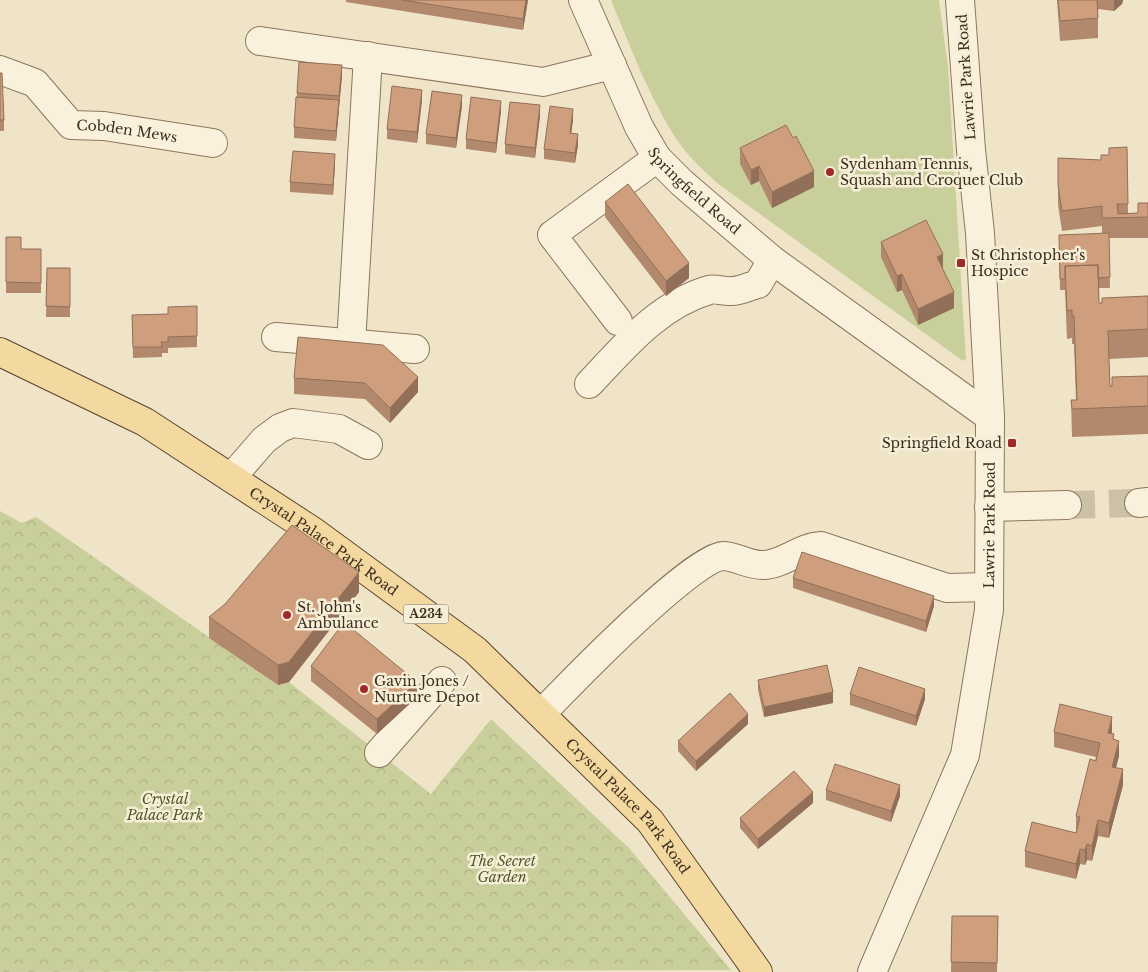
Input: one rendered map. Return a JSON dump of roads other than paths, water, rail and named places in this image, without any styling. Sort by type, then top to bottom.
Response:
[{"type":"main road","name":"Crystal Palace Park Road","points":[[0,352],[145,422],[314,532],[475,650],[650,821],[758,972]]},
{"type":"street","name":"Springfield Road","points":[[583,0],[639,127],[657,158],[682,183],[772,260],[990,417]]},
{"type":"street","name":"Lawrie Park Road","points":[[872,972],[964,755],[989,610],[990,417],[980,232],[960,0]]},
{"type":"street","points":[[260,41],[543,82],[612,65]]},
{"type":"street","points":[[351,344],[368,56]]},
{"type":"street","name":"Cobden Mews","points":[[0,70],[35,83],[72,125],[104,126],[214,143]]},
{"type":"street","points":[[618,321],[552,235],[657,158]]},
{"type":"street","points":[[589,384],[634,336],[661,314],[688,298],[712,289],[733,292],[758,284],[772,260]]},
{"type":"street","points":[[276,337],[415,349]]},
{"type":"street","points":[[231,478],[264,440],[280,428],[293,423],[340,429],[368,445]]},
{"type":"street","points":[[989,507],[1067,505]]},
{"type":"street","points":[[540,714],[607,646],[698,566],[723,556],[764,565],[809,547],[821,546],[947,588],[989,587]]},
{"type":"street","points":[[379,753],[442,681]]},
{"type":"tunnel","points":[[1067,505],[1139,503]]},
{"type":"place","name":"Sydenham Tennis, Squash and Croquet Club","points":[[830,172]]},
{"type":"place","name":"St Christopher's Hospice","points":[[961,263]]},
{"type":"place","name":"Springfield Road","points":[[1012,443]]},
{"type":"place","name":"St. John's Ambulance","points":[[287,615]]},
{"type":"place","name":"Gavin Jones / Nurture Depot","points":[[364,689]]},
{"type":"park label","name":"Crystal Palace Park","points":[[165,808]]},
{"type":"park label","name":"The Secret Garden","points":[[502,870]]}]
